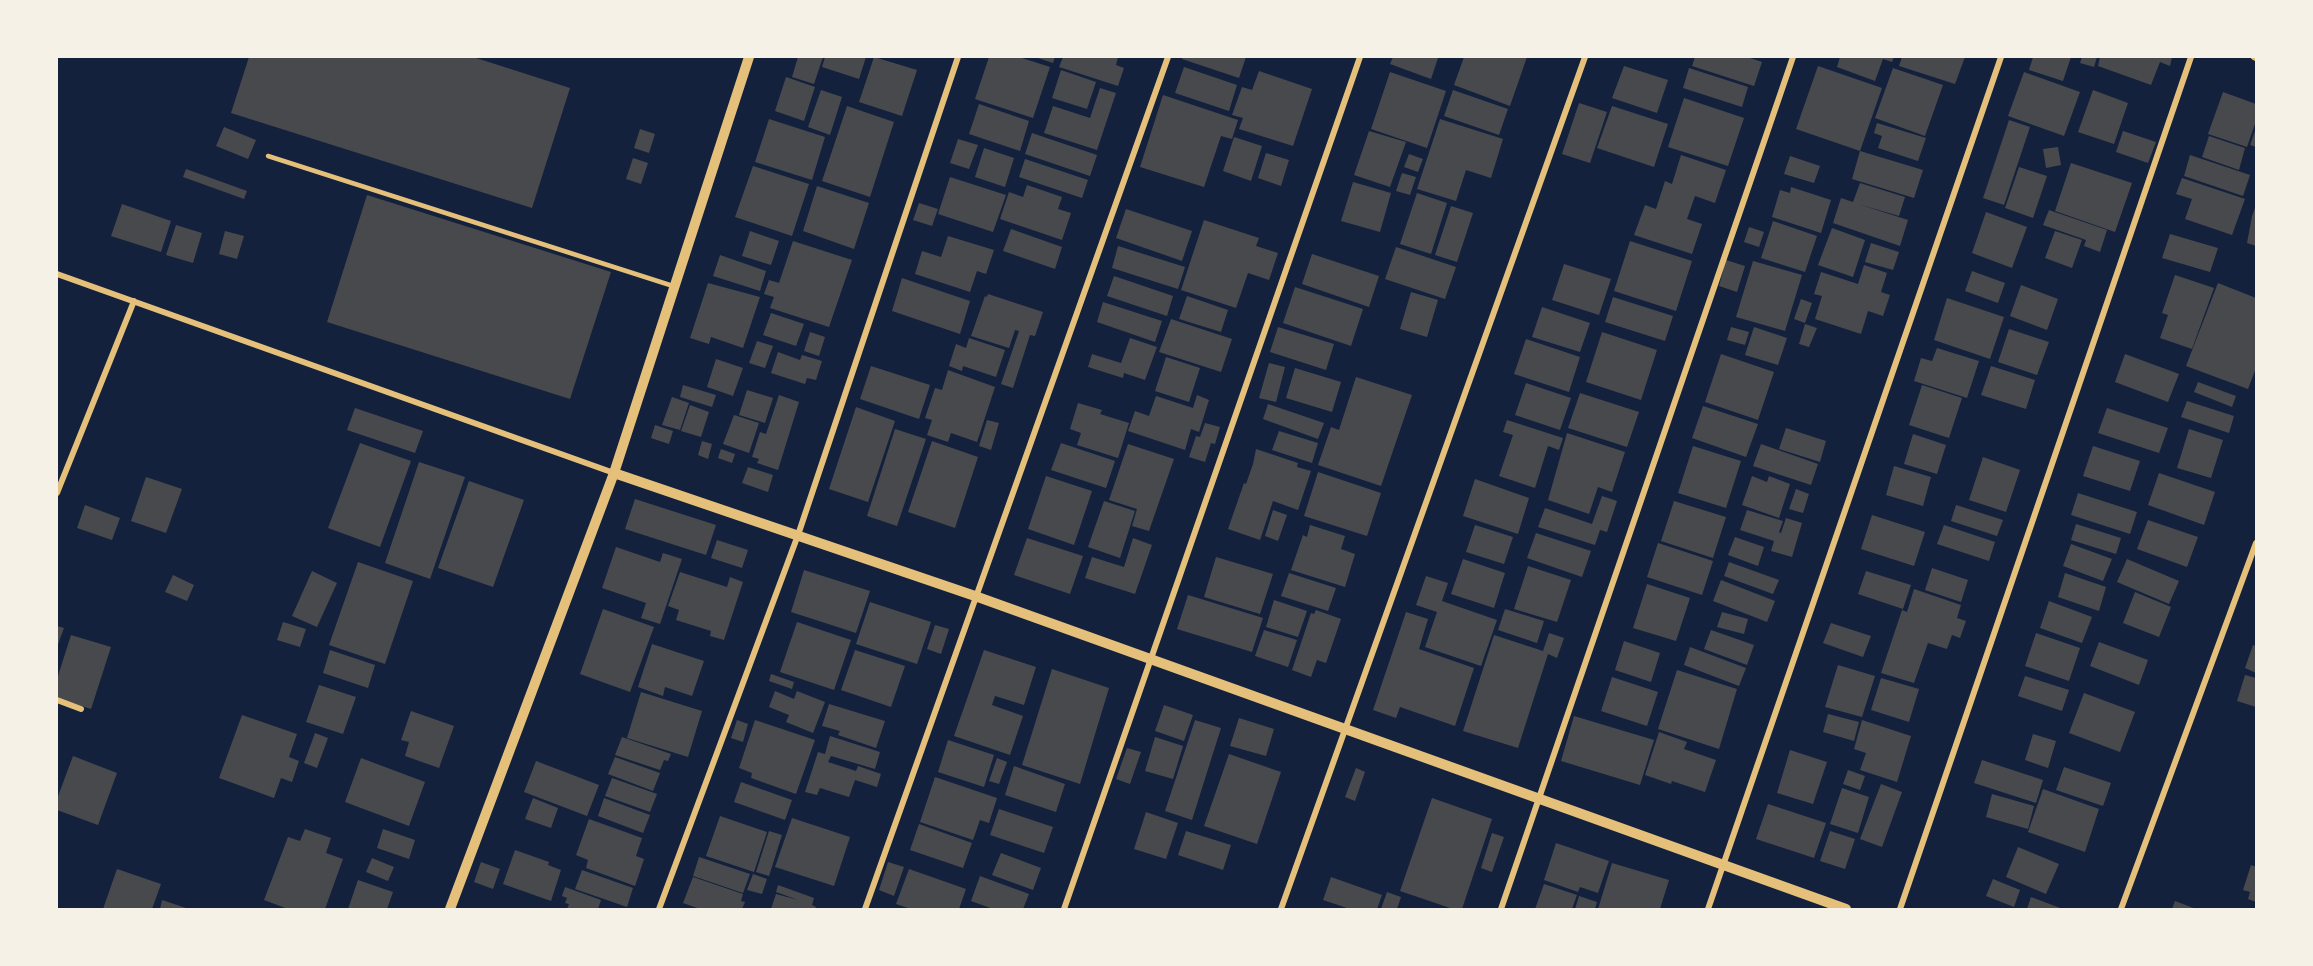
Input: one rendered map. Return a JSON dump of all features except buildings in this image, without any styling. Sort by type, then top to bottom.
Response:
[{"type":"street","points":[[450,909],[614,473],[676,287],[748,57]]},
{"type":"street","points":[[659,909],[798,535],[958,57]]},
{"type":"street","points":[[865,909],[1168,57]]},
{"type":"street","points":[[1064,909],[1360,57]]},
{"type":"street","points":[[1281,909],[1585,57]]},
{"type":"street","points":[[1501,909],[1793,57]]},
{"type":"street","points":[[1708,909],[2001,57]]},
{"type":"street","points":[[1900,909],[2192,57]]},
{"type":"street","points":[[57,274],[614,473],[975,596],[1846,909]]},
{"type":"street","points":[[57,493],[134,301]]},
{"type":"street","points":[[2121,909],[2256,543]]},
{"type":"street","points":[[57,700],[81,709]]},
{"type":"lane","points":[[268,156],[676,287]]}]
